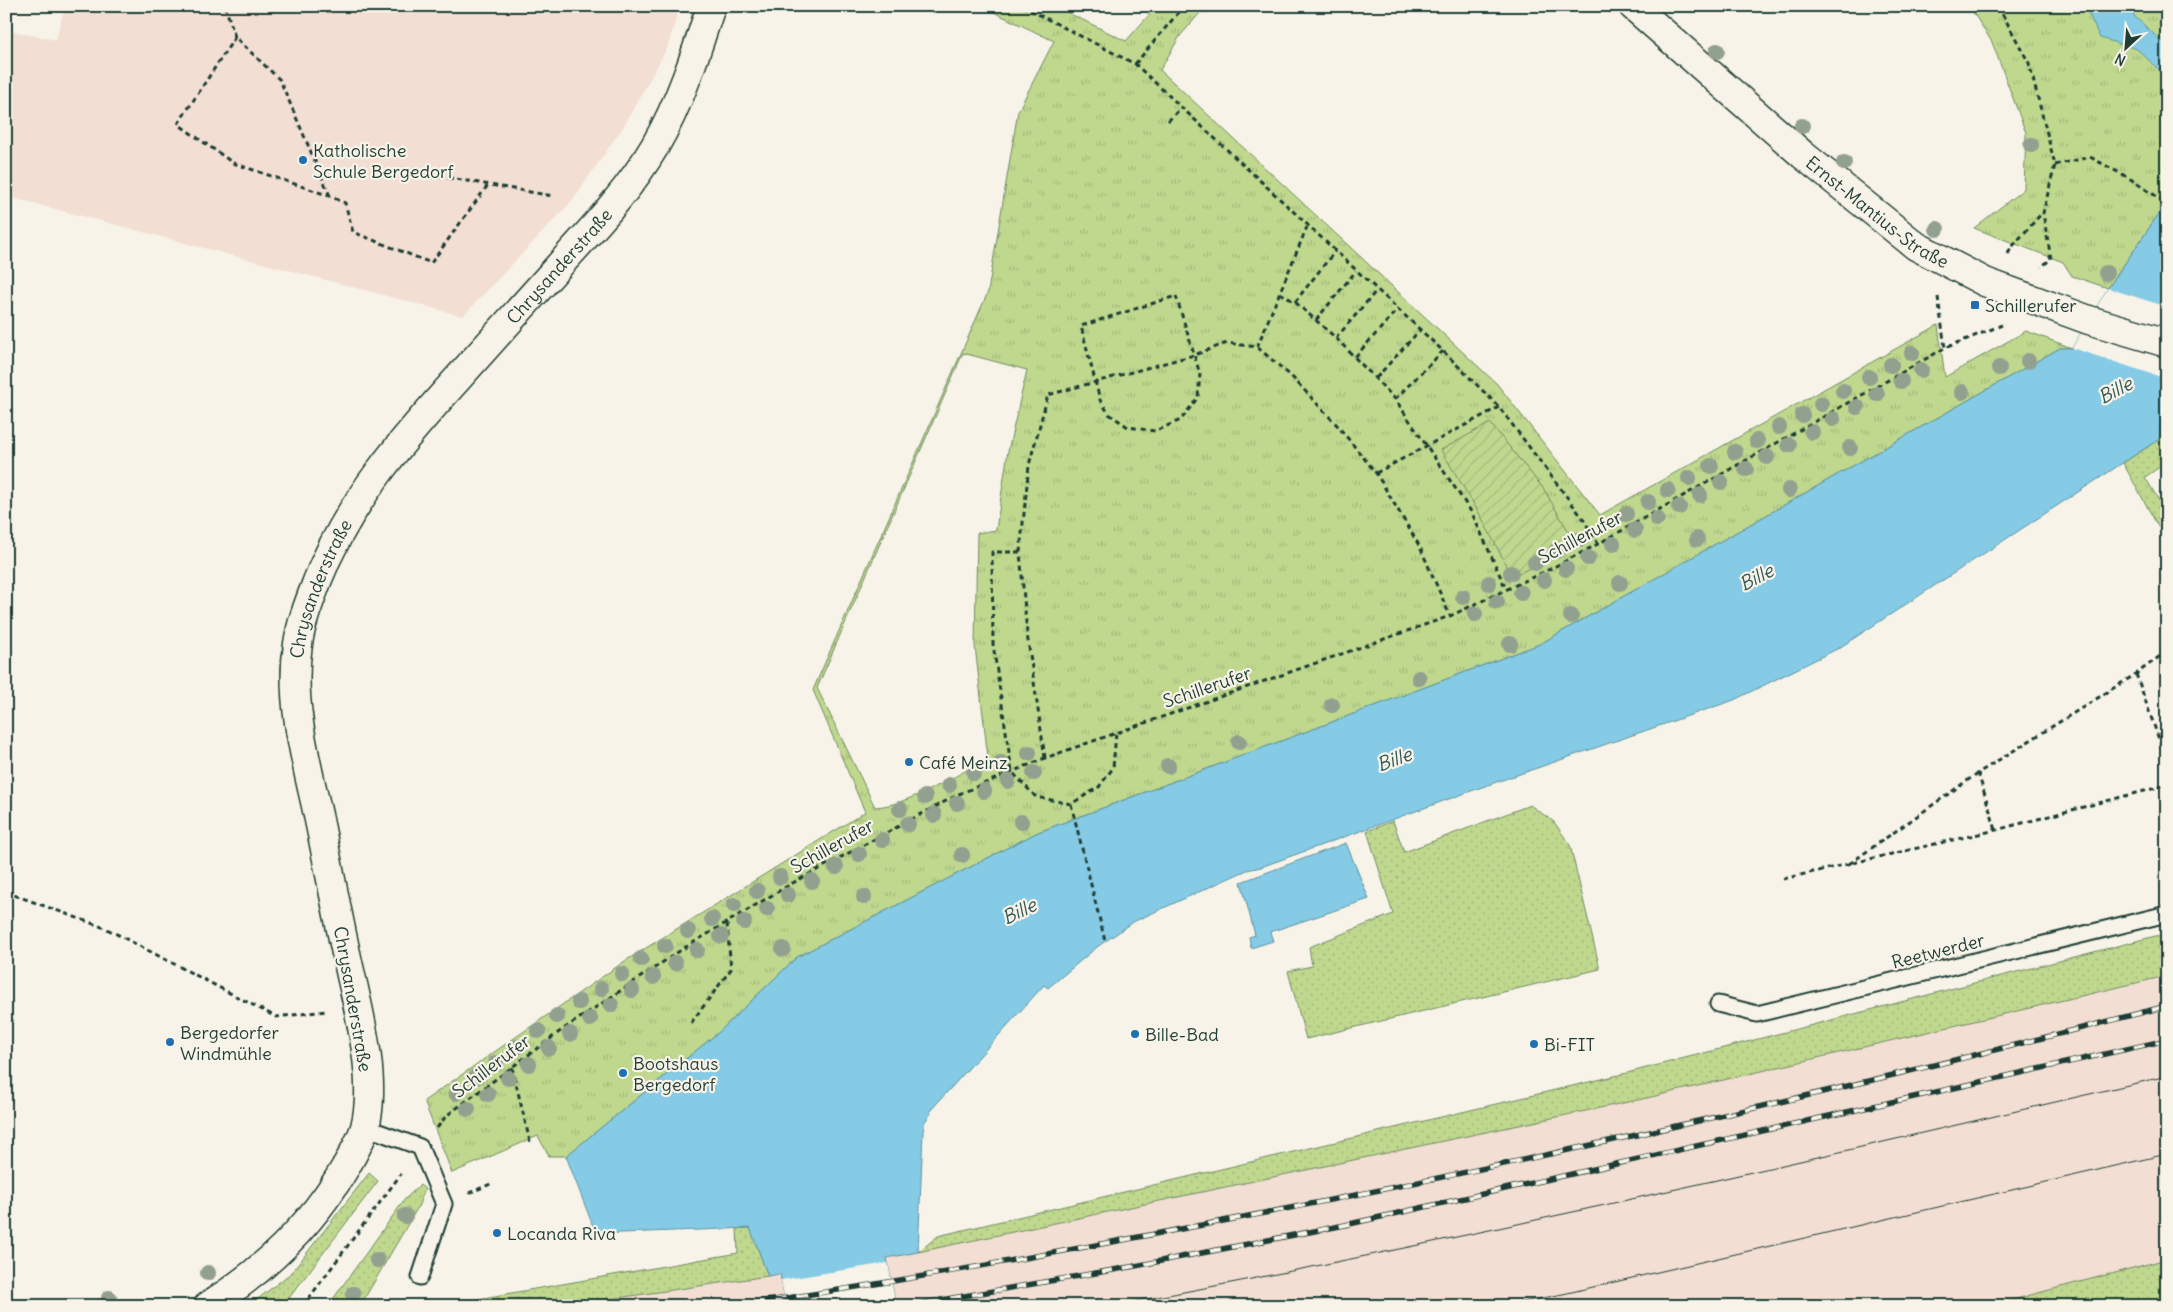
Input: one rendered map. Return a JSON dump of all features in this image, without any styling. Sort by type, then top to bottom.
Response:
[{"type":"street","name":"Chrysanderstraße","points":[[208,1306],[240,1286],[274,1258],[305,1224],[332,1189],[352,1155],[365,1127],[368,1101],[368,1071],[359,1007],[297,706],[298,643],[307,610],[336,542],[365,489],[394,451],[596,225],[642,166],[656,145],[676,103],[711,6]]},
{"type":"street","name":"Ernst-Mantius-Straße","points":[[1633,6],[1803,155],[1916,246],[1946,264],[2023,297],[2089,320],[2167,343]]},
{"type":"lane","name":"Reetwerder","points":[[1718,1004],[1757,1014],[2167,914]]},
{"type":"lane","points":[[365,1127],[420,1147],[444,1204],[420,1277]]},
{"type":"path","points":[[225,6],[235,37],[280,80],[330,196]]},
{"type":"path","points":[[1022,6],[1135,64],[1307,227],[1443,351],[1499,407],[1582,516],[1598,544]]},
{"type":"path","points":[[1135,64],[1184,6]]},
{"type":"path","points":[[1998,6],[2029,63],[2055,165],[2043,213],[2011,248],[2006,261]]},
{"type":"path","points":[[235,37],[178,124],[233,163],[330,196],[345,203],[353,232],[431,263],[488,185]]},
{"type":"path","points":[[1168,122],[1181,108]]},
{"type":"path","points":[[2055,165],[2090,157],[2129,178],[2166,203]]},
{"type":"path","points":[[439,176],[553,196]]},
{"type":"path","name":"Schillerufer","points":[[303,1306],[420,1147],[446,1116],[512,1067],[673,956],[789,885],[888,830],[959,794],[1046,758],[1450,616],[1598,544],[1945,348],[2014,320],[2034,272],[2051,259],[2043,213]]},
{"type":"path","points":[[1257,348],[1307,227]]},
{"type":"path","points":[[1295,302],[1335,251]]},
{"type":"path","points":[[1945,348],[1936,280],[1946,264]]},
{"type":"path","points":[[1316,320],[1356,271]]},
{"type":"path","points":[[1336,338],[1377,290]]},
{"type":"path","points":[[1280,293],[1295,302],[1336,338],[1395,399],[1428,445],[1472,514],[1506,589]]},
{"type":"path","points":[[1176,296],[1200,374],[1198,397],[1181,420],[1155,431],[1128,427],[1109,414],[1100,400],[1096,381],[1081,326],[1176,296]]},
{"type":"path","points":[[1356,357],[1398,309]]},
{"type":"path","points":[[1376,378],[1420,330]]},
{"type":"path","points":[[1046,758],[1027,634],[1020,552],[1030,465],[1048,395],[1194,355],[1227,343],[1257,348],[1292,376],[1337,425],[1376,473],[1420,547],[1450,616]]},
{"type":"path","points":[[1395,399],[1443,351]]},
{"type":"path","points":[[1376,473],[1499,407]]},
{"type":"path","points":[[1020,552],[992,552],[993,644],[1012,772],[1036,798],[1071,804],[1099,787],[1113,768],[1116,734]]},
{"type":"path","points":[[1847,865],[1978,773],[2136,674],[2167,651]]},
{"type":"path","points":[[2136,674],[2167,762]]},
{"type":"path","points":[[1978,773],[1996,830]]},
{"type":"path","points":[[1783,879],[1996,830],[2167,785]]},
{"type":"path","points":[[1071,804],[1105,942]]},
{"type":"path","points":[[6,892],[105,928],[276,1017],[326,1011]]},
{"type":"path","points":[[691,1023],[731,969],[727,924]]},
{"type":"path","points":[[512,1067],[530,1142]]},
{"type":"shaded area","name":"Katholische Schule Bergedorf","points":[[65,6],[680,6],[667,48],[625,124],[572,201],[463,316],[6,196],[6,30],[56,40]]},
{"type":"shaded area","points":[[2167,976],[2167,1298],[2140,1306],[562,1306],[918,1252],[1647,1098]]},
{"type":"green space","points":[[981,6],[1054,6],[1126,41],[1157,6],[1206,6],[1180,36],[1160,70],[1497,384],[1600,515],[1938,325],[1945,377],[2026,331],[2072,348],[2060,348],[1540,644],[1036,833],[797,957],[719,1032],[566,1156],[549,1156],[538,1136],[452,1173],[424,1101],[625,961],[865,812],[813,690],[988,292],[1018,111],[1054,41]],"holes":[[[963,353],[1027,370],[1008,451],[996,530],[977,533],[975,646],[988,758],[917,795],[902,801],[875,807],[817,688]]]},
{"type":"green space","points":[[1969,6],[2167,6],[2167,202],[2108,288],[2072,276],[2063,262],[1974,228],[2024,189],[2026,133],[1992,42]]},
{"type":"green space","points":[[1490,423],[1543,488],[1578,547],[1512,576],[1478,511],[1441,450]]},
{"type":"green space","points":[[2167,434],[2167,462],[2145,477],[2161,504],[2167,500],[2167,535],[2165,539],[2123,463]]},
{"type":"green space","points":[[1530,805],[1554,822],[1570,845],[1600,969],[1306,1039],[1288,971],[1312,966],[1309,947],[1393,914],[1367,831],[1393,821],[1404,852]]},
{"type":"green space","points":[[2167,933],[2166,976],[1647,1098],[918,1252],[938,1236],[1627,1073]]},
{"type":"green space","points":[[369,1173],[378,1181],[283,1306],[249,1306],[292,1272]]},
{"type":"green space","points":[[420,1185],[425,1189],[418,1207],[360,1306],[328,1306],[405,1199]]},
{"type":"green space","points":[[737,1228],[750,1228],[768,1276],[562,1306],[438,1306],[738,1253]]},
{"type":"green space","points":[[2167,1259],[2167,1299],[2144,1306],[1989,1306]]},
{"type":"water","points":[[2085,6],[2128,6],[2135,17],[2167,46],[2167,77],[2137,49],[2100,38]]},
{"type":"water","name":"Bille","points":[[2167,202],[2167,434],[1839,648],[1734,700],[1485,786],[1261,867],[1247,870],[1135,921],[1097,947],[1048,988],[1044,985],[930,1111],[931,1113],[924,1123],[923,1132],[918,1252],[887,1258],[896,1306],[786,1306],[780,1274],[768,1276],[750,1228],[596,1234],[566,1156],[719,1032],[797,957],[1036,833],[1540,644],[2060,348],[2072,348],[2108,288]]},
{"type":"water","points":[[1346,843],[1369,899],[1270,932],[1273,941],[1251,948],[1249,937],[1255,935],[1241,882]]},
{"type":"pier","points":[[2108,288],[2167,307],[2167,379],[2072,348]]},
{"type":"pier","points":[[888,1263],[896,1306],[786,1306],[781,1280]]},
{"type":"tram line","points":[[1109,1306],[1242,1281],[1507,1226],[1771,1168],[2167,1076]]},
{"type":"tram line","points":[[1503,1306],[1563,1294],[2167,1154]]},
{"type":"railway","points":[[731,1306],[999,1263],[1287,1209],[1413,1183],[1791,1099],[2167,1006]]},
{"type":"railway","points":[[907,1306],[1130,1267],[1345,1225],[2167,1040]]},
{"type":"place","name":"Katholische Schule Bergedorf","points":[[303,160]]},
{"type":"place","name":"Schillerufer","points":[[1975,305]]},
{"type":"place","name":"Café Meinz","points":[[909,762]]},
{"type":"place","name":"Bille-Bad","points":[[1135,1034]]},
{"type":"place","name":"Bergedorfer Windmühle","points":[[170,1042]]},
{"type":"place","name":"Bi-FIT","points":[[1534,1044]]},
{"type":"place","name":"Bootshaus Bergedorf","points":[[623,1073]]},
{"type":"place","name":"Locanda Riva","points":[[497,1233]]}]
